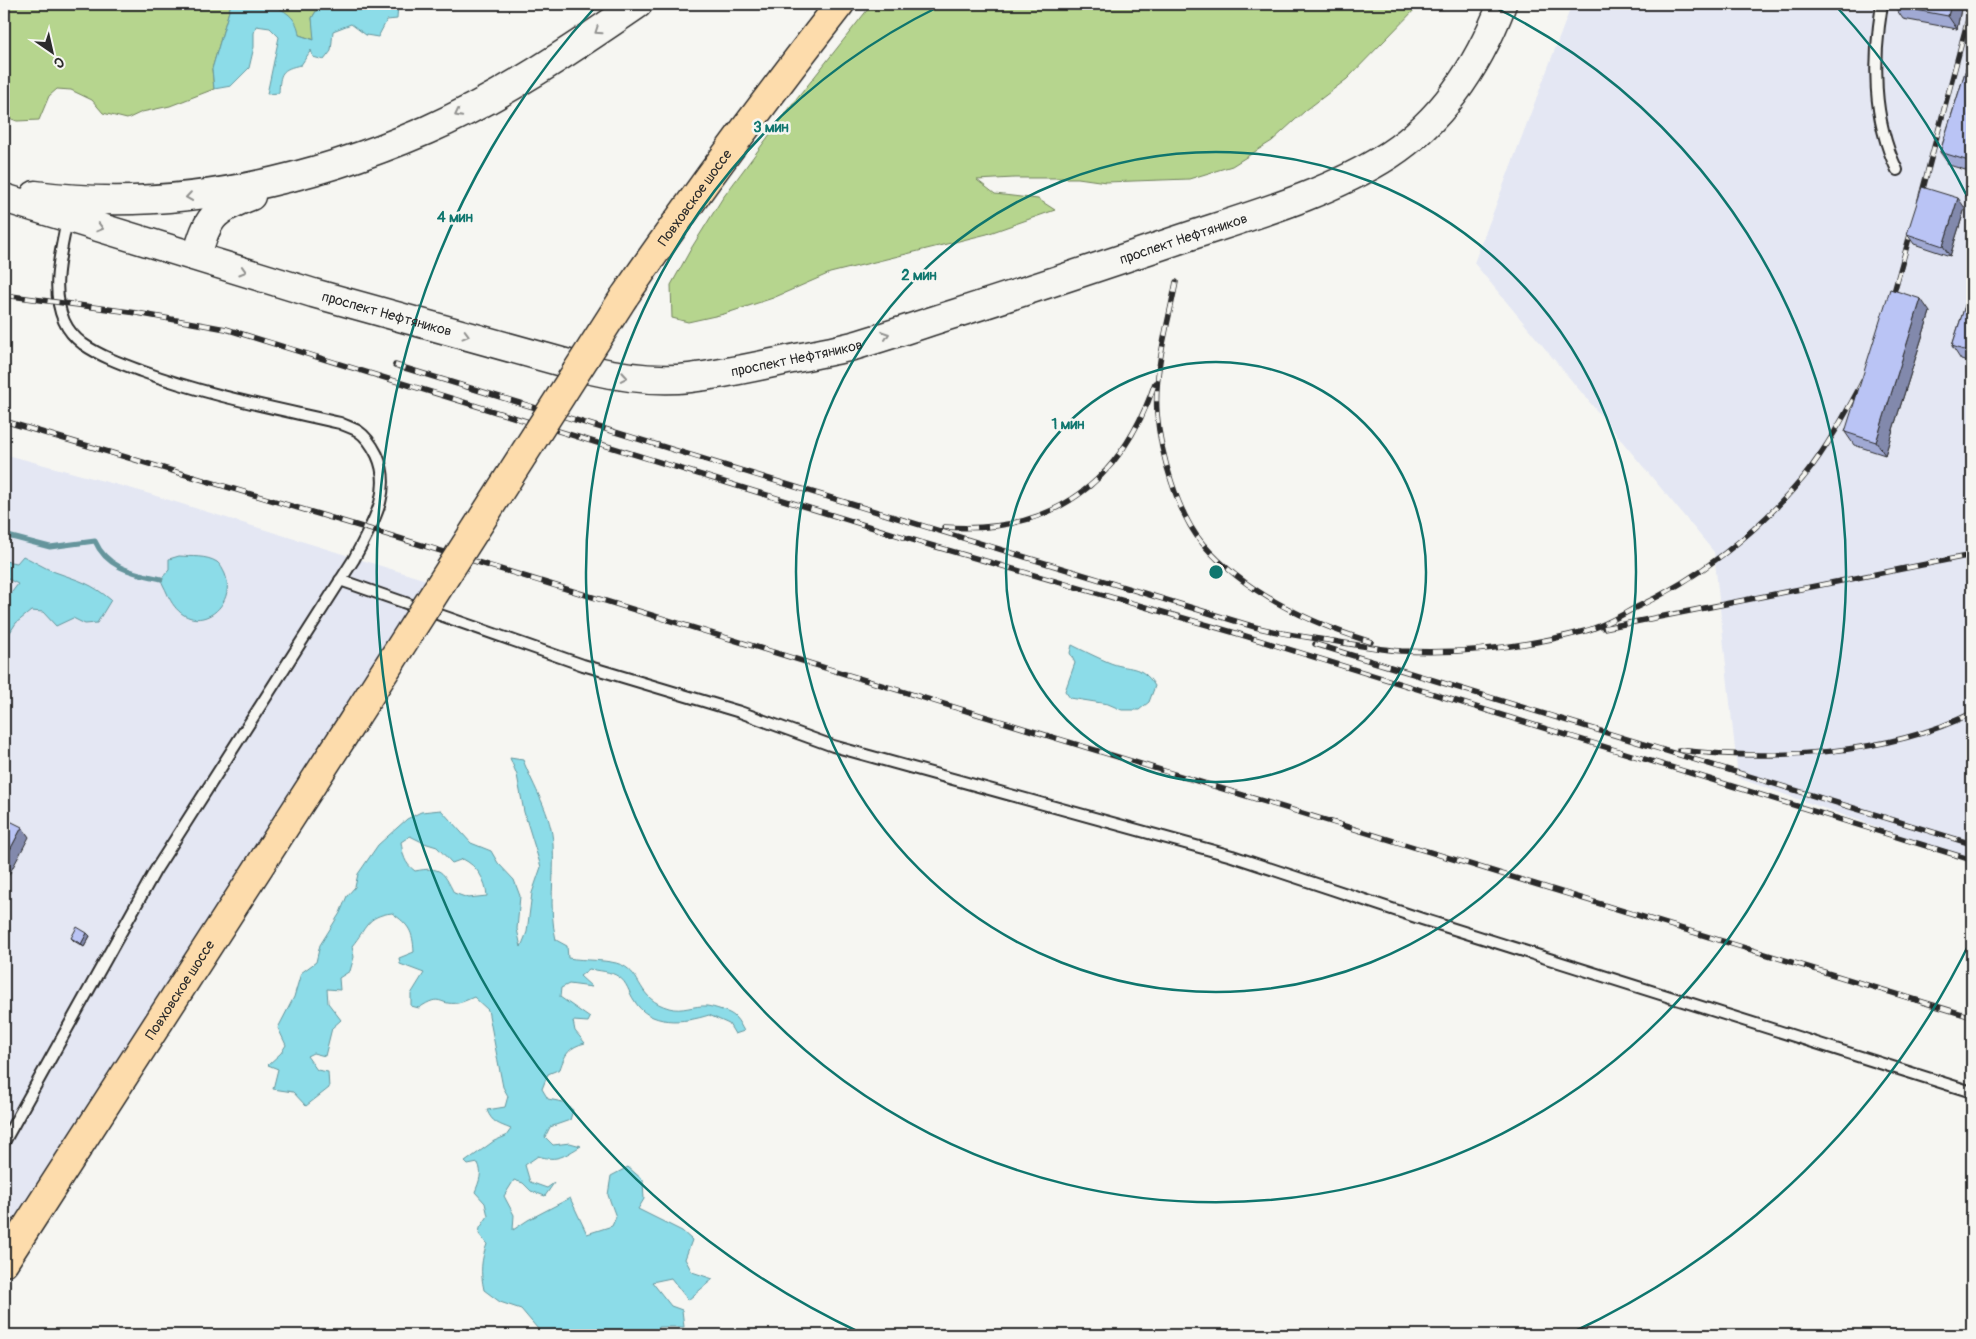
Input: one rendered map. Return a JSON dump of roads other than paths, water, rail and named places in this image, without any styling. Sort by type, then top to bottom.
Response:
[{"type":"main road","points":[[196,256],[206,227],[216,213],[227,205],[428,130],[491,97],[559,57],[638,4]]},
{"type":"main road","name":"Повховское шоссе","points":[[4,1262],[624,297],[771,91],[840,4]]},
{"type":"main road","name":"проспект Нефтяников","points":[[4,198],[313,293],[612,374],[642,379],[689,378],[763,365],[850,346],[1067,278],[1320,190],[1359,172],[1390,154],[1421,131],[1445,106],[1480,53],[1490,36],[1502,4]]},
{"type":"main road","points":[[4,191],[76,200],[171,199],[232,191],[306,174]]},
{"type":"lane","points":[[1882,4],[1876,40],[1879,117],[1887,148],[1897,170]]},
{"type":"lane","points":[[4,1142],[155,871],[354,559],[378,511],[383,494],[384,477],[380,461],[372,443],[358,431],[340,423],[214,394],[161,378],[126,365],[83,344],[68,329],[58,301],[57,274],[68,219]]},
{"type":"lane","points":[[340,580],[583,665],[740,712],[833,746],[1232,856],[1422,919],[1972,1092]]},
{"type":"water","points":[[231,4],[268,4],[274,6],[293,19],[299,35],[314,40],[312,18],[318,8],[317,4],[371,4],[368,12],[377,8],[378,4],[398,4],[397,19],[387,20],[378,37],[366,35],[351,24],[333,31],[331,51],[324,60],[313,57],[311,50],[301,65],[289,68],[283,73],[279,93],[267,94],[279,37],[270,28],[256,26],[249,68],[231,86],[214,89],[212,69]]},
{"type":"water","points":[[23,556],[51,570],[91,586],[111,600],[97,623],[85,624],[73,618],[56,626],[43,612],[31,611],[16,623],[9,634],[4,634],[4,594],[9,596],[18,584],[4,577],[4,561],[17,563]]},
{"type":"water","points":[[179,556],[203,557],[213,560],[221,566],[225,574],[227,587],[225,599],[218,609],[209,616],[198,619],[187,616],[176,608],[167,593],[161,579],[169,570],[169,559]]},
{"type":"water","points":[[1072,645],[1115,665],[1134,669],[1145,674],[1155,686],[1149,702],[1139,710],[1122,710],[1108,704],[1070,698],[1065,691],[1075,663],[1070,653]]},
{"type":"water","points":[[510,758],[523,760],[549,822],[553,844],[552,915],[556,940],[567,946],[568,958],[622,965],[629,969],[651,999],[659,1004],[674,1009],[707,1006],[718,1009],[733,1015],[744,1031],[735,1034],[729,1024],[709,1015],[678,1021],[658,1019],[641,1009],[622,979],[609,972],[589,969],[580,976],[592,987],[569,984],[561,988],[560,997],[590,1018],[588,1022],[573,1021],[575,1031],[585,1043],[568,1052],[560,1069],[548,1074],[542,1089],[548,1099],[563,1102],[573,1110],[570,1120],[550,1127],[545,1137],[553,1145],[570,1143],[581,1146],[561,1157],[545,1158],[538,1156],[525,1165],[530,1182],[547,1188],[554,1183],[545,1196],[531,1191],[523,1183],[514,1180],[504,1196],[514,1215],[513,1230],[570,1198],[587,1234],[612,1226],[616,1217],[608,1195],[611,1176],[628,1167],[643,1180],[644,1199],[638,1209],[682,1231],[692,1240],[685,1259],[692,1272],[713,1279],[688,1300],[671,1278],[652,1282],[671,1306],[682,1310],[684,1327],[659,1327],[657,1335],[543,1335],[521,1309],[500,1302],[484,1290],[482,1266],[487,1244],[479,1234],[480,1228],[488,1216],[485,1203],[475,1192],[480,1174],[478,1163],[468,1165],[465,1162],[494,1141],[506,1136],[511,1129],[499,1124],[487,1110],[505,1107],[508,1096],[503,1087],[488,1010],[474,997],[458,1003],[436,1000],[426,1003],[419,1008],[411,1006],[411,994],[424,973],[400,964],[399,958],[414,952],[413,939],[406,925],[392,913],[377,917],[368,924],[352,946],[354,957],[350,971],[339,978],[340,990],[327,989],[328,1003],[341,1020],[332,1028],[325,1056],[313,1053],[307,1056],[317,1070],[328,1072],[329,1088],[306,1106],[293,1092],[273,1089],[278,1069],[268,1065],[281,1053],[286,1045],[278,1028],[294,997],[301,973],[316,962],[320,945],[340,913],[347,896],[355,887],[358,874],[378,845],[407,819],[421,812],[441,810],[471,843],[491,851],[498,863],[514,880],[520,896],[517,929],[521,947],[527,932],[532,893],[541,867],[524,812],[517,775]],"holes":[[[410,836],[437,847],[452,863],[463,859],[473,865],[483,879],[487,896],[468,898],[454,893],[444,875],[440,872],[431,869],[415,871],[411,868],[402,851],[401,842]]]},
{"type":"waterway","points":[[4,535],[50,547],[95,541],[100,550],[114,564],[132,572],[161,579]]},
{"type":"railway","points":[[1920,200],[1972,4]]},
{"type":"railway","points":[[1891,303],[1913,224]]},
{"type":"railway","points":[[1176,282],[1160,364],[1157,413],[1171,482],[1185,516],[1203,544],[1220,562],[1259,592],[1302,616],[1371,642]]},
{"type":"railway","points":[[4,295],[137,313],[226,329],[923,543],[1239,634],[1972,860]]},
{"type":"railway","points":[[395,365],[1255,627],[1376,648],[1424,652],[1494,648],[1562,637],[1585,631],[1609,622],[1681,584],[1746,536],[1803,478],[1820,455],[1864,379]]},
{"type":"railway","points":[[944,527],[983,527],[1018,522],[1049,511],[1077,496],[1102,475],[1123,449],[1141,418],[1155,383]]},
{"type":"railway","points":[[4,421],[369,529],[1972,1017]]},
{"type":"railway","points":[[1604,628],[1972,555]]},
{"type":"railway","points":[[1315,644],[1972,844]]},
{"type":"railway","points":[[1679,750],[1752,755],[1828,751],[1867,746],[1904,738],[1939,727],[1972,713]]}]
